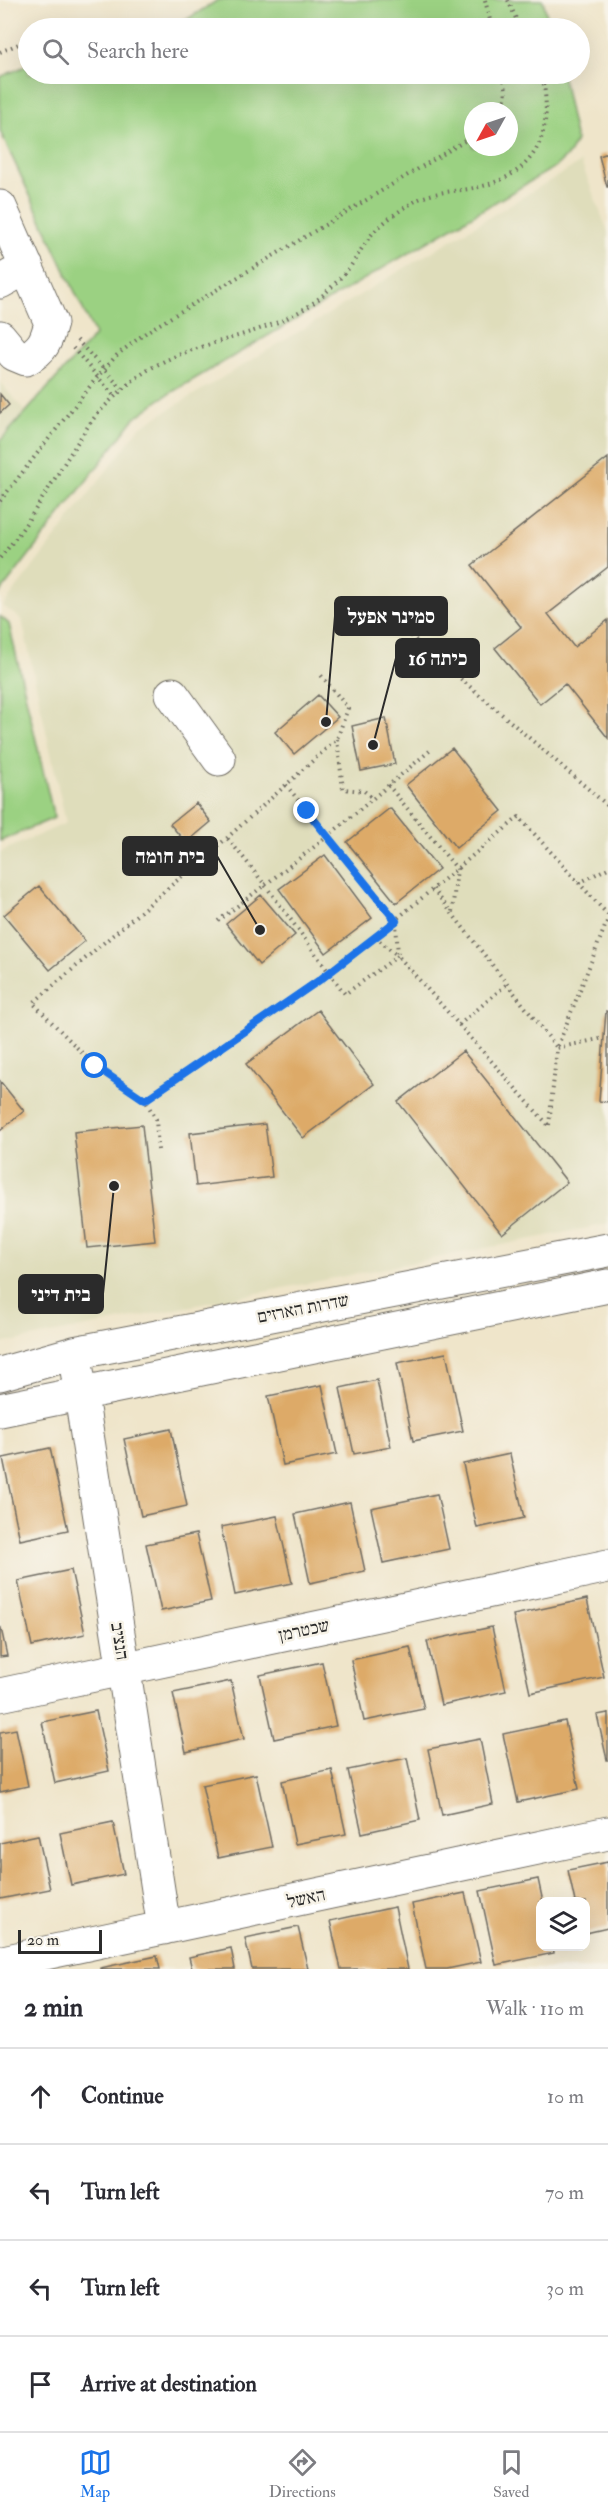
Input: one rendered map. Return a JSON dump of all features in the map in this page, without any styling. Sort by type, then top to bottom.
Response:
[{"type":"street","points":[[0,207],[14,274],[62,330],[46,338],[39,351],[26,359],[14,354],[0,336]]},
{"type":"street","points":[[172,694],[219,759]]},
{"type":"street","points":[[0,1410],[81,1392],[605,1296],[597,1251]]},
{"type":"street","name":"שדרות הארזים","points":[[0,1374],[74,1353],[597,1251]]},
{"type":"street","name":"הנציב","points":[[74,1353],[164,1928]]},
{"type":"street","name":"שכטרמן","points":[[0,1695],[608,1566]]},
{"type":"street","name":"האשל","points":[[3,1962],[608,1833]]},
{"type":"path","points":[[485,0],[490,18]]},
{"type":"path","points":[[508,0],[516,18]]},
{"type":"path","points":[[0,52],[18,44]]},
{"type":"path","points":[[504,102],[506,84]]},
{"type":"path","points":[[0,558],[29,519],[92,420],[152,366],[179,353],[248,335],[278,323],[308,306],[349,268],[373,233],[419,199],[482,186],[506,178],[525,166],[538,148],[546,122],[547,100],[544,84]]},
{"type":"path","points":[[0,501],[117,355],[148,331],[464,141]]},
{"type":"path","points":[[62,330],[123,390]]},
{"type":"path","points":[[62,330],[116,397]]},
{"type":"path","points":[[388,616],[608,806]]},
{"type":"path","points":[[320,674],[348,708],[337,738],[343,789],[364,791],[372,798]]},
{"type":"path","points":[[158,1150],[156,1119],[145,1100],[95,1066],[33,1003],[227,838],[337,738]]},
{"type":"path","points":[[218,921],[327,837],[433,748]]},
{"type":"path","points":[[286,785],[396,921],[398,956]]},
{"type":"path","points":[[388,785],[457,869],[452,912]]},
{"type":"path","points":[[145,1100],[375,938],[519,817],[608,917],[556,1048],[549,1126],[398,956],[375,938]]},
{"type":"path","points":[[227,838],[266,883],[281,908],[345,994],[398,956]]},
{"type":"path","points":[[579,883],[608,868]]},
{"type":"path","points":[[433,889],[556,1048]]},
{"type":"path","points":[[459,1024],[507,984]]},
{"type":"path","points":[[556,1048],[604,1038]]},
{"type":"shaded area","points":[[581,162],[608,232],[608,1224],[0,1344],[0,852],[66,823],[22,620],[3,606],[140,427]]},
{"type":"shaded area","points":[[0,382],[26,412],[0,441]]},
{"type":"green space","points":[[218,0],[543,0],[548,18],[189,18]]},
{"type":"green space","points":[[18,69],[18,84],[564,84],[576,141],[569,154],[555,167],[162,398],[134,419],[0,593],[0,441],[95,335],[0,131],[0,77]]},
{"type":"green space","points":[[0,616],[9,624],[54,818],[0,841]]},
{"type":"building","points":[[608,153],[608,187],[607,187],[599,156]]},
{"type":"building","points":[[0,394],[9,405],[0,413]]},
{"type":"building","points":[[608,458],[608,567],[548,614],[574,647],[608,620],[608,738],[565,684],[540,704],[495,648],[521,627],[472,565]]},
{"type":"building","points":[[318,695],[338,717],[294,754],[275,732]]},
{"type":"building","points":[[386,718],[395,764],[361,771],[352,726]]},
{"type":"building","points":[[452,748],[502,811],[456,848],[406,785]]},
{"type":"building","points":[[196,803],[211,822],[186,843],[170,824]]},
{"type":"building","points":[[390,808],[439,869],[396,903],[347,842]]},
{"type":"building","points":[[325,855],[372,918],[326,953],[279,889]]},
{"type":"building","points":[[39,886],[85,941],[50,970],[4,915]]},
{"type":"building","points":[[261,895],[295,935],[259,965],[226,924]]},
{"type":"building","points":[[318,1010],[374,1084],[303,1138],[246,1064]]},
{"type":"building","points":[[606,1011],[608,1012],[608,1102],[599,1101]]},
{"type":"building","points":[[463,1051],[567,1182],[502,1234],[398,1102]]},
{"type":"building","points":[[0,1081],[24,1111],[0,1131]]},
{"type":"building","points":[[265,1124],[272,1177],[196,1186],[190,1133]]},
{"type":"building","points":[[142,1125],[155,1241],[87,1248],[74,1132]]},
{"type":"building","points":[[446,1353],[463,1431],[413,1441],[397,1363]]},
{"type":"building","points":[[377,1380],[391,1447],[354,1454],[340,1388]]},
{"type":"building","points":[[322,1385],[337,1454],[283,1465],[268,1396]]},
{"type":"building","points":[[171,1429],[187,1506],[141,1516],[124,1439]]},
{"type":"building","points":[[50,1448],[68,1530],[20,1540],[3,1458]]},
{"type":"building","points":[[510,1454],[524,1518],[477,1528],[463,1464]]},
{"type":"building","points":[[437,1494],[449,1549],[383,1563],[371,1508]]},
{"type":"building","points":[[350,1502],[365,1571],[310,1583],[295,1514]]},
{"type":"building","points":[[277,1516],[292,1583],[235,1595],[221,1527]]},
{"type":"building","points":[[196,1534],[211,1601],[161,1611],[146,1544]]},
{"type":"building","points":[[71,1570],[85,1634],[32,1646],[18,1581]]},
{"type":"building","points":[[587,1599],[604,1677],[530,1693],[513,1615]]},
{"type":"building","points":[[492,1627],[506,1691],[441,1705],[427,1641]]},
{"type":"building","points":[[0,1629],[7,1656],[0,1657]]},
{"type":"building","points":[[410,1647],[424,1709],[364,1721],[351,1660]]},
{"type":"building","points":[[322,1662],[336,1726],[274,1739],[260,1675]]},
{"type":"building","points":[[231,1681],[244,1739],[186,1752],[173,1693]]},
{"type":"building","points":[[96,1711],[109,1771],[55,1783],[42,1722]]},
{"type":"building","points":[[608,1713],[608,1760],[607,1760],[597,1715]]},
{"type":"building","points":[[565,1721],[579,1789],[518,1802],[503,1734]]},
{"type":"building","points":[[16,1729],[28,1786],[0,1792],[0,1732]]},
{"type":"building","points":[[480,1739],[493,1804],[442,1815],[428,1749]]},
{"type":"building","points":[[407,1758],[420,1820],[362,1833],[348,1770]]},
{"type":"building","points":[[332,1770],[346,1834],[295,1844],[282,1781]]},
{"type":"building","points":[[256,1774],[272,1847],[218,1858],[202,1785]]},
{"type":"building","points":[[113,1822],[124,1874],[71,1885],[60,1833]]},
{"type":"building","points":[[38,1835],[50,1889],[0,1899],[0,1843]]},
{"type":"building","points":[[608,1862],[608,1928],[590,1932],[590,1897],[574,1897],[568,1870]]},
{"type":"building","points":[[538,1879],[542,1897],[536,1897],[536,1951],[554,1951],[554,1953],[496,1965],[480,1891]]},
{"type":"building","points":[[465,1893],[481,1962],[447,1969],[426,1969],[412,1904]]},
{"type":"building","points":[[395,1907],[408,1969],[341,1969],[330,1921]]},
{"type":"building","points":[[298,1927],[308,1969],[252,1969],[245,1938]]},
{"type":"building","points":[[231,1948],[235,1969],[192,1969],[189,1957]]},
{"type":"building","points":[[157,1956],[160,1969],[100,1969],[100,1968]]},
{"type":"place","name":"סמינר אפעל","points":[[326,722]]},
{"type":"place","name":"כיתה 16","points":[[373,745]]},
{"type":"place","name":"בית חומה","points":[[260,930]]},
{"type":"place","name":"בית דיני","points":[[114,1186]]},
{"type":"route","points":[[95,1066],[145,1100],[321,979],[396,921],[307,811]]}]
